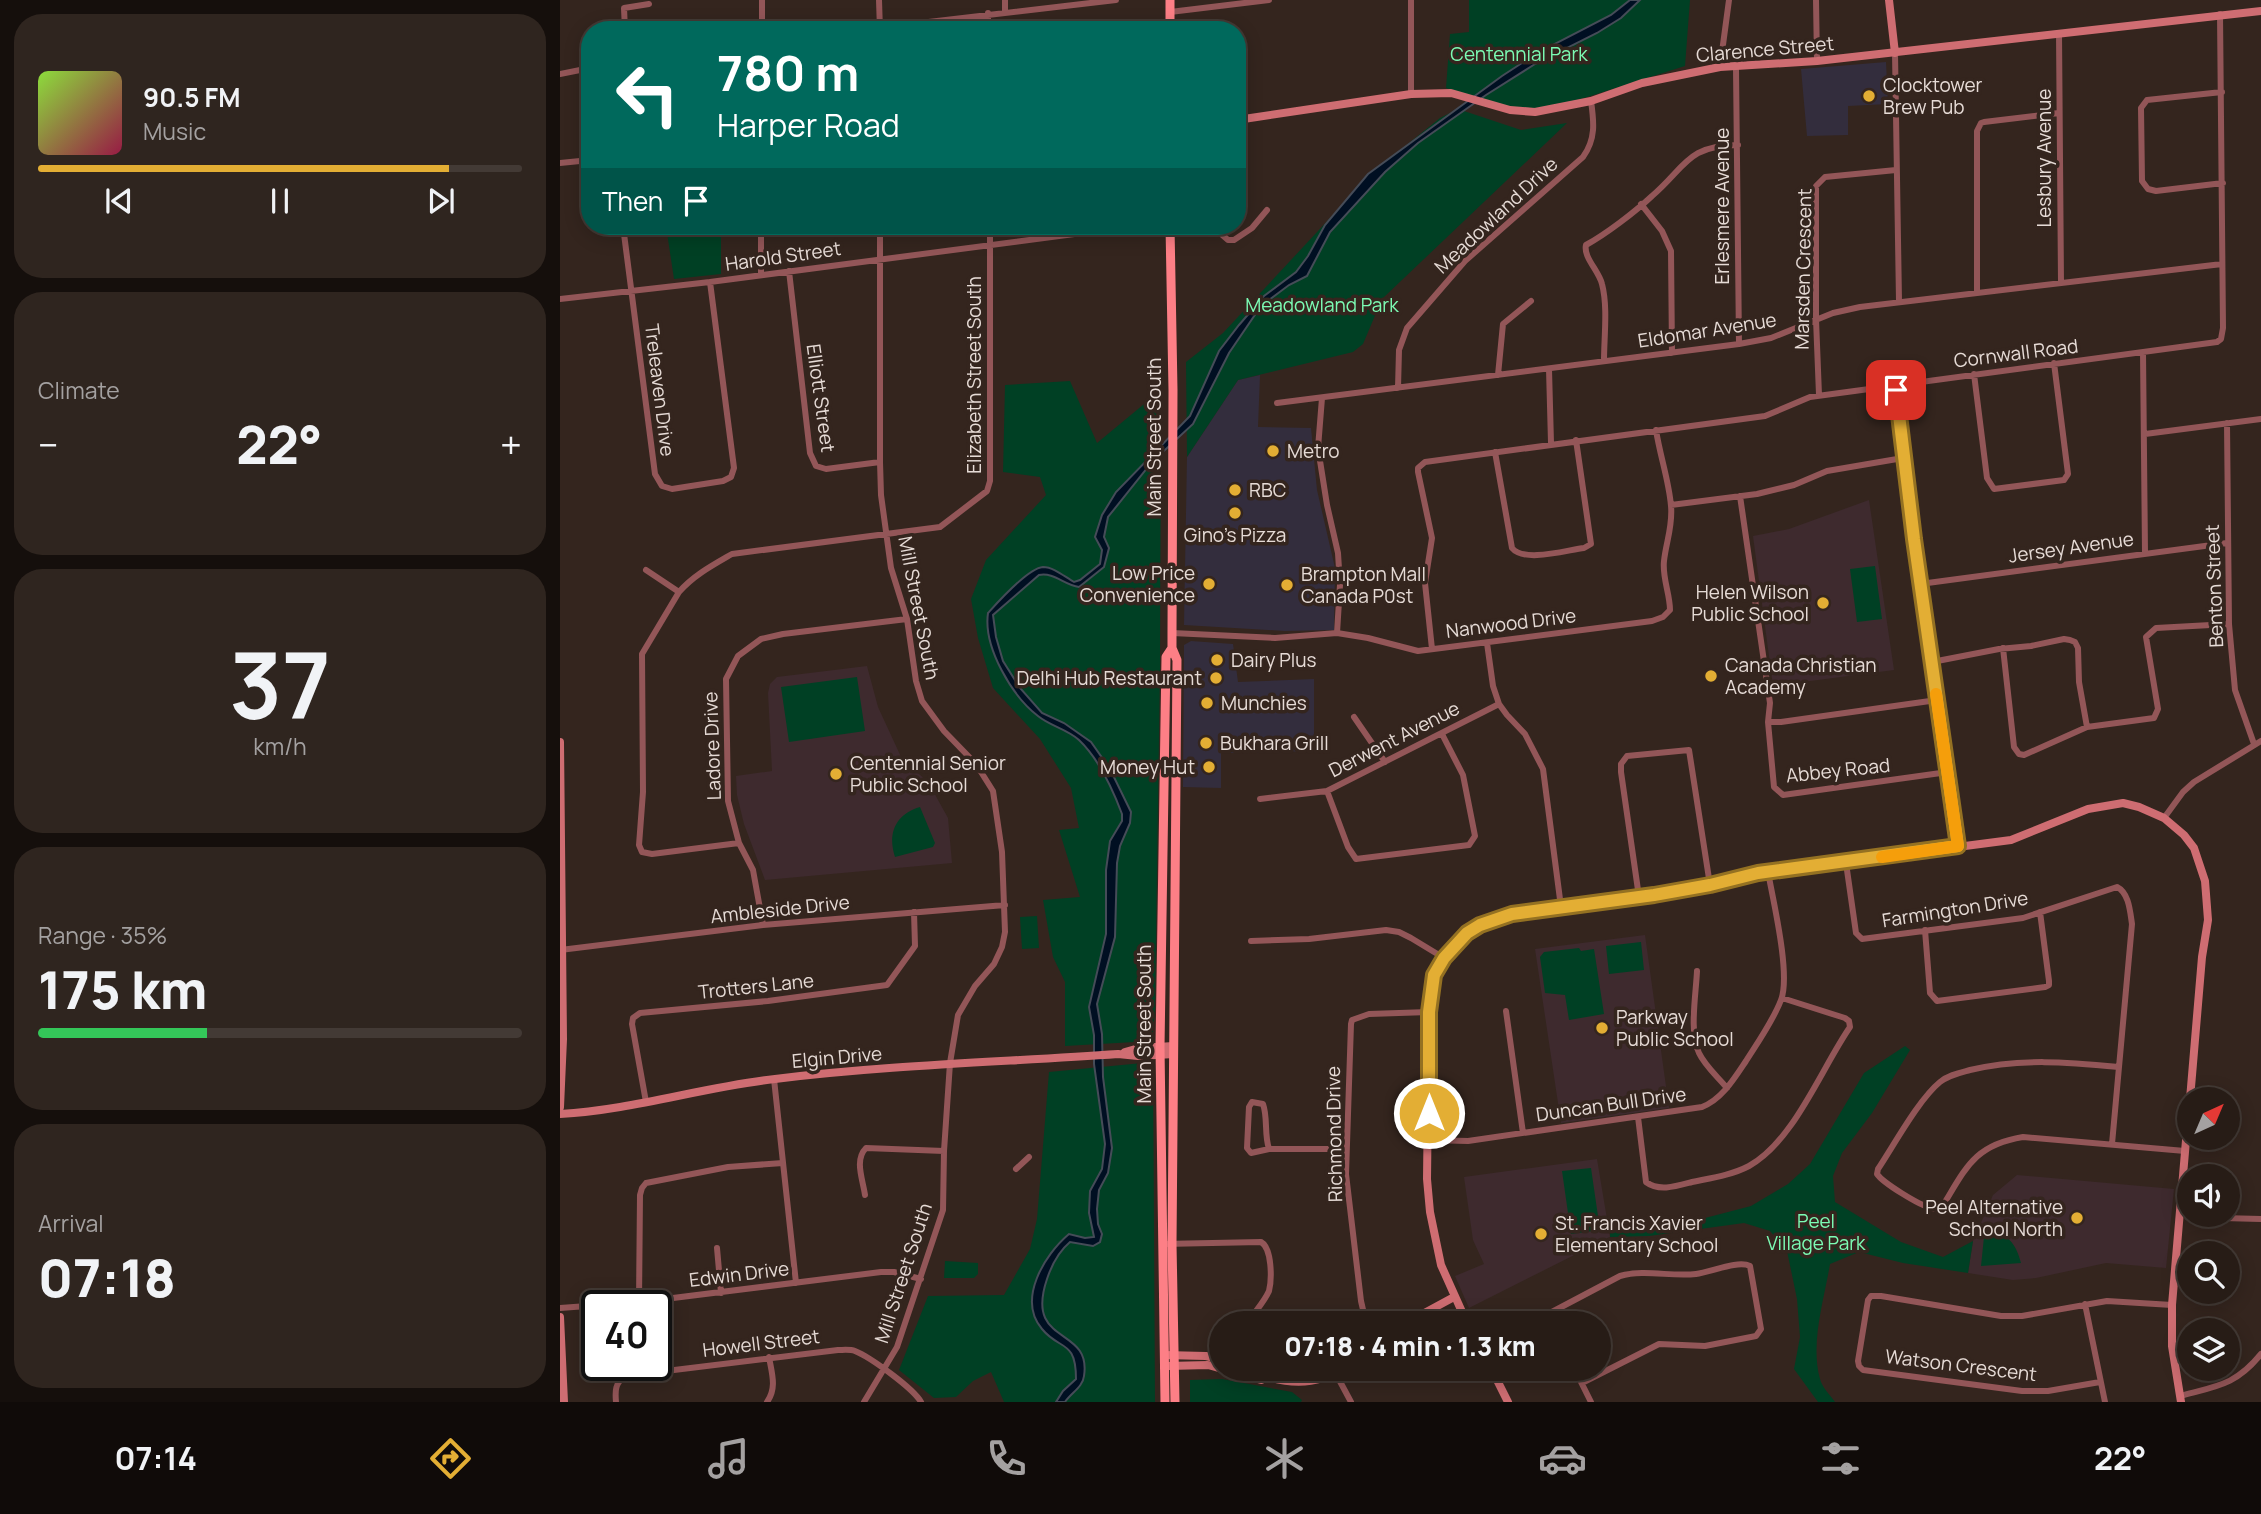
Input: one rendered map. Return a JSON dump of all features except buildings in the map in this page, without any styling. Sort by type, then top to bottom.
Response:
[{"type":"main road","points":[[1170,0],[1170,21]]},
{"type":"main road","name":"Main Street South","points":[[1167,1244],[1174,1050],[1177,660],[1172,648],[1170,235]]},
{"type":"main road","name":"Main Street South","points":[[1170,1400],[1160,1051],[1167,657],[1172,648]]},
{"type":"street","points":[[762,0],[762,21]]},
{"type":"street","points":[[879,0],[880,21]]},
{"type":"street","points":[[1005,0],[1005,12]]},
{"type":"street","points":[[934,21],[1116,0]]},
{"type":"street","points":[[1170,12],[1269,0]]},
{"type":"street","points":[[1410,0],[1411,94]]},
{"type":"street","points":[[1720,67],[1729,0]]},
{"type":"street","points":[[1816,0],[1816,61]]},
{"type":"street","points":[[1889,0],[1895,52],[1899,301]]},
{"type":"street","points":[[625,21],[624,8],[649,4]]},
{"type":"street","name":"Clarence Street","points":[[1246,119],[1438,92],[1463,95],[1486,104],[1535,112],[1591,101],[1642,83],[1720,67],[1816,61],[2261,11]]},
{"type":"street","points":[[988,13],[988,21]]},
{"type":"street","name":"Cornwall Road","points":[[1432,649],[1425,583],[1432,538],[1421,493],[1419,468],[1425,462],[1765,416],[1819,395],[2217,342],[2221,339],[2223,183],[2220,14]]},
{"type":"street","name":"Lesbury Avenue","points":[[2059,33],[2061,283]]},
{"type":"street","name":"Erlesmere Avenue","points":[[1736,68],[1739,344]]},
{"type":"street","points":[[560,74],[581,70]]},
{"type":"street","points":[[2222,92],[2147,100],[2141,108],[2141,120],[2142,181],[2148,189],[2156,191],[2223,183]]},
{"type":"street","name":"Meadowland Drive","points":[[1398,388],[1399,350],[1407,328],[1465,261],[1583,157],[1593,139],[1591,101]]},
{"type":"street","points":[[1977,292],[1979,126],[1984,122],[2059,113]]},
{"type":"street","points":[[1604,361],[1604,291],[1596,268],[1585,250],[1586,245],[1653,196],[1694,155],[1704,149],[1738,145]]},
{"type":"street","points":[[560,163],[581,161]]},
{"type":"street","name":"Marsden Crescent","points":[[1819,395],[1816,186],[1818,181],[1825,177],[1896,170]]},
{"type":"street","points":[[1641,204],[1662,231],[1671,251],[1672,353]]},
{"type":"street","points":[[1246,232],[1267,210]]},
{"type":"street","name":"Treleaven Drive","points":[[624,235],[655,474],[662,486],[672,489],[723,481],[731,477],[734,468],[710,282]]},
{"type":"street","points":[[761,235],[761,275]]},
{"type":"street","name":"Mill Street South","points":[[864,1402],[897,1347],[943,1210],[950,1063],[958,1015],[975,986],[994,964],[1005,932],[1002,852],[993,791],[976,764],[944,731],[922,701],[916,681],[907,619],[891,568],[881,495],[880,235]]},
{"type":"street","name":"Elizabeth Street South","points":[[739,843],[646,854],[642,852],[639,845],[643,792],[642,654],[679,592],[707,568],[732,554],[940,527],[987,491],[990,481],[990,235]]},
{"type":"street","name":"Harold Street","points":[[560,299],[1066,235]]},
{"type":"street","points":[[1222,235],[1228,240],[1242,235]]},
{"type":"street","name":"Eldomar Avenue","points":[[1277,404],[1739,344],[1771,338],[1847,310],[1899,301],[2222,264]]},
{"type":"street","name":"Elliott Street","points":[[789,271],[810,453],[817,466],[826,468],[880,462]]},
{"type":"street","points":[[1498,375],[1503,324],[1531,301]]},
{"type":"street","points":[[2143,352],[2145,553]]},
{"type":"street","points":[[1974,374],[1990,485],[1994,489],[2029,486],[2064,480],[2068,474],[2054,363]]},
{"type":"street","points":[[1549,369],[1551,443]]},
{"type":"street","points":[[1895,384],[1920,584],[1958,846]]},
{"type":"street","points":[[1322,398],[1318,447],[1338,553],[1340,585],[1337,633]]},
{"type":"street","points":[[2144,434],[2261,419]]},
{"type":"street","name":"Benton Street","points":[[2227,424],[2229,624],[2235,690],[2257,742]]},
{"type":"street","name":"Nanwood Drive","points":[[1172,633],[1275,638],[1337,633],[1410,649],[1432,649],[1653,621],[1668,614],[1670,606],[1663,563],[1671,532],[1671,505],[1656,430]]},
{"type":"street","points":[[1495,452],[1513,548],[1516,552],[1526,556],[1584,548],[1591,544],[1576,440]]},
{"type":"street","points":[[1671,505],[1740,496],[1794,485],[1827,471],[1903,458]]},
{"type":"street","name":"Abbey Road","points":[[1740,496],[1769,699],[1768,722],[1774,787],[1783,795],[1948,772]]},
{"type":"street","name":"Jersey Avenue","points":[[1920,584],[2227,543]]},
{"type":"street","points":[[646,570],[679,592]]},
{"type":"street","name":"Ladore Drive","points":[[763,925],[753,870],[739,843],[728,801],[726,679],[738,656],[761,639],[907,619]]},
{"type":"street","points":[[2003,648],[2014,747],[2019,754],[2024,755],[2087,727],[2154,718],[2158,713],[2146,637],[2156,628],[2229,624]]},
{"type":"street","points":[[1932,662],[2064,639],[2074,642],[2078,648],[2079,682],[2087,727]]},
{"type":"street","points":[[1487,643],[1493,687],[1499,704],[1525,734],[1543,769],[1561,907]]},
{"type":"street","points":[[1768,722],[1937,700]]},
{"type":"street","name":"Derwent Avenue","points":[[1260,799],[1327,791],[1499,704]]},
{"type":"street","points":[[1354,716],[1385,762]]},
{"type":"street","points":[[1327,791],[1348,847],[1356,859],[1469,845],[1474,842],[1475,836],[1463,775],[1442,734]]},
{"type":"street","points":[[560,742],[560,1107]]},
{"type":"street","points":[[2164,818],[2194,782],[2257,742]]},
{"type":"street","points":[[1639,897],[1621,764],[1627,756],[1689,750],[1710,885]]},
{"type":"street","points":[[1461,1311],[1441,1265],[1430,1212],[1427,1179],[1429,1012],[1434,975],[1444,958],[1467,933],[1480,925],[1512,914],[1639,897],[1768,872],[2011,839],[2088,809],[2123,803],[2164,818],[2177,828],[2194,848],[2205,881],[2208,920],[2202,957],[2191,1087]]},
{"type":"street","name":"Farmington Drive","points":[[1846,863],[1858,937],[1869,938],[2023,918],[2117,887],[2125,894],[2132,924],[2112,1144]]},
{"type":"street","points":[[1639,1117],[1646,1182],[1651,1186],[1673,1187],[1730,1174],[1749,1166],[1766,1154],[1791,1125],[1850,1027],[1845,1018],[1782,998],[1780,949],[1768,872]]},
{"type":"street","name":"Ambleside Drive","points":[[561,950],[763,925],[1005,905]]},
{"type":"street","name":"Trotters Lane","points":[[646,1102],[632,1024],[633,1018],[639,1013],[768,1001],[887,985],[915,946],[914,912]]},
{"type":"street","points":[[1925,930],[1930,993],[1937,1001],[2045,988],[2049,981],[2040,912]]},
{"type":"street","points":[[1251,942],[1309,939],[1386,930],[1399,932],[1444,958]]},
{"type":"street","points":[[1697,971],[1694,1034],[1696,1045],[1702,1058],[1727,1088]]},
{"type":"street","name":"Duncan Bull Drive","points":[[1428,1140],[1468,1141],[1711,1104],[1727,1088],[1751,1053],[1782,998]]},
{"type":"street","points":[[1506,1011],[1523,1133]]},
{"type":"street","name":"Richmond Drive","points":[[1363,1311],[1346,1174],[1352,1020],[1369,1014],[1429,1012]]},
{"type":"street","name":"Elgin Drive","points":[[560,1114],[774,1079],[950,1063],[1118,1054],[1139,1048],[1174,1050]]},
{"type":"street","points":[[2119,1067],[2029,1061],[1983,1067],[1948,1076],[1930,1092],[1877,1174],[1926,1206],[1938,1209],[1942,1207],[1969,1164],[1982,1151],[2002,1141],[2023,1137],[2185,1151],[2172,1305],[2172,1346],[2181,1399],[2228,1383],[2246,1372],[2261,1354]]},
{"type":"street","points":[[774,1079],[796,1283]]},
{"type":"street","points":[[1269,1149],[1265,1111],[1262,1104],[1252,1102],[1249,1107],[1247,1148],[1251,1153],[1269,1149],[1346,1149]]},
{"type":"street","points":[[866,1195],[859,1161],[866,1149],[944,1151]]},
{"type":"street","points":[[1016,1170],[1029,1157]]},
{"type":"street","points":[[639,1290],[640,1195],[646,1183],[728,1167],[783,1163]]},
{"type":"street","points":[[2240,1218],[2261,1219]]},
{"type":"street","points":[[1167,1244],[1261,1242],[1266,1245],[1269,1251],[1270,1288],[1257,1311]]},
{"type":"street","points":[[718,1248],[720,1293]]},
{"type":"street","points":[[1554,1311],[1632,1272],[1696,1274],[1742,1264],[1750,1266],[1761,1329],[1756,1336],[1704,1346],[1658,1344],[1611,1368]]},
{"type":"street","name":"Edwin Drive","points":[[672,1298],[881,1272],[894,1272],[921,1279]]},
{"type":"street","name":"Watson Crescent","points":[[2100,1382],[2048,1391],[2022,1391],[1863,1370],[1858,1361],[1868,1300],[1871,1296],[2001,1316],[2022,1316],[2108,1301],[2172,1305]]},
{"type":"street","points":[[1428,1311],[1454,1297]]},
{"type":"street","points":[[2085,1304],[2105,1402]]},
{"type":"street","name":"Edwin Drive","points":[[560,1308],[581,1306]]},
{"type":"street","points":[[560,1317],[564,1402]]},
{"type":"street","name":"Howell Street","points":[[615,1402],[615,1389],[625,1376],[838,1350],[854,1351],[904,1383],[921,1402]]},
{"type":"street","points":[[1169,1355],[1209,1357]]},
{"type":"street","points":[[767,1402],[774,1387],[769,1357]]},
{"type":"street","points":[[1170,1366],[1209,1365]]},
{"type":"street","points":[[1288,1381],[1315,1381]]},
{"type":"street","points":[[1340,1381],[1351,1402]]},
{"type":"street","points":[[1498,1381],[1508,1402]]},
{"type":"street","points":[[1586,1381],[1582,1383],[1591,1402]]},
{"type":"shaded area","points":[[1886,62],[1888,104],[1848,106],[1848,135],[1807,136],[1801,69]]},
{"type":"shaded area","points":[[1260,375],[1258,427],[1311,428],[1317,490],[1335,568],[1334,630],[1285,631],[1184,625],[1187,457],[1238,380]]},
{"type":"shaded area","name":"Helen Wilson Public School","points":[[1869,500],[1894,670],[1773,686],[1753,536],[1789,529]]},
{"type":"shaded area","points":[[1191,641],[1233,644],[1238,682],[1314,679],[1314,751],[1221,753],[1221,788],[1183,787],[1184,645]]},
{"type":"shaded area","name":"Centennial Senior Public School","points":[[867,666],[878,707],[902,759],[928,782],[948,818],[952,863],[765,880],[744,824],[737,795],[736,776],[772,771],[768,693],[770,684],[777,677]]},
{"type":"shaded area","name":"Parkway Public School","points":[[1645,935],[1669,1108],[1561,1123],[1535,949]]},
{"type":"shaded area","name":"St. Francis Xavier Elementary School","points":[[1597,1159],[1610,1237],[1469,1308],[1455,1276],[1484,1264],[1473,1240],[1464,1177]]},
{"type":"shaded area","name":"Peel Alternative School North","points":[[2017,1175],[2174,1189],[2166,1268],[2106,1263],[2036,1278],[2013,1280],[1968,1273],[1973,1241],[1993,1195]]},
{"type":"green space","name":"Centennial Park","points":[[1469,0],[1690,0],[1685,66],[1581,99],[1528,110],[1498,106],[1446,88],[1450,34],[1469,32]]},
{"type":"green space","name":"Meadowland Park","points":[[1458,109],[1521,130],[1567,123],[1382,299],[1363,344],[1353,352],[1238,380],[1187,457],[1186,362],[1223,333],[1372,173],[1440,118]]},
{"type":"green space","points":[[667,235],[721,235],[721,274],[674,279]]},
{"type":"green space","points":[[1070,381],[1097,443],[1161,390],[1160,669],[1155,1008],[1152,1041],[1065,1046],[1065,982],[1053,957],[1043,900],[1080,897],[1059,830],[1079,828],[1071,788],[1040,739],[993,688],[978,638],[971,599],[986,560],[1046,495],[1040,477],[1003,472],[1005,385]]},
{"type":"green space","points":[[1875,566],[1882,619],[1857,622],[1850,569]]},
{"type":"green space","points":[[857,677],[865,731],[789,742],[781,687]]},
{"type":"green space","points":[[920,807],[935,843],[933,847],[895,857],[892,840],[899,820]]},
{"type":"green space","points":[[1037,916],[1039,948],[1022,949],[1020,917]]},
{"type":"green space","points":[[1641,942],[1644,970],[1609,974],[1606,946]]},
{"type":"green space","points":[[1579,948],[1581,951],[1594,949],[1604,1014],[1569,1020],[1565,995],[1545,993],[1540,957],[1544,952]]},
{"type":"green space","name":"Peel Village Park","points":[[1905,1046],[1910,1050],[1872,1113],[1842,1153],[1833,1176],[1835,1202],[1901,1242],[1943,1257],[1973,1241],[1968,1273],[1903,1263],[1859,1252],[1830,1264],[1816,1351],[1821,1382],[1835,1402],[1818,1402],[1794,1369],[1800,1337],[1797,1299],[1787,1251],[1770,1231],[1744,1223],[1649,1236],[1610,1237],[1610,1230],[1686,1223],[1751,1206],[1788,1184],[1810,1164],[1864,1073]]},
{"type":"green space","points":[[1153,1062],[1155,1402],[1004,1402],[991,1372],[973,1381],[956,1397],[934,1398],[899,1370],[928,1296],[1004,1295],[1030,1249],[1037,1219],[1049,1072]]},
{"type":"green space","points":[[1591,1168],[1600,1230],[1571,1234],[1562,1171]]},
{"type":"green space","points":[[1985,1227],[2009,1239],[2021,1263],[1981,1266]]},
{"type":"green space","points":[[945,1261],[978,1263],[978,1274],[974,1278],[944,1278]]},
{"type":"green space","points":[[1190,1380],[1233,1381],[1292,1392],[1302,1400],[1190,1402]]},
{"type":"water","points":[[1630,0],[1640,0],[1621,18],[1597,33],[1535,64],[1486,95],[1418,143],[1385,172],[1330,232],[1307,276],[1289,285],[1261,306],[1229,353],[1193,424],[1152,462],[1108,517],[1104,537],[1109,548],[1104,567],[1079,587],[1049,575],[1039,575],[993,615],[1003,661],[1020,688],[1042,713],[1064,723],[1091,742],[1110,769],[1131,812],[1117,863],[1115,937],[1097,1004],[1112,1148],[1108,1173],[1099,1190],[1098,1224],[1102,1234],[1100,1242],[1093,1246],[1070,1242],[1062,1250],[1047,1279],[1042,1301],[1044,1316],[1051,1326],[1078,1349],[1084,1360],[1081,1383],[1065,1402],[1056,1402],[1076,1379],[1075,1366],[1070,1351],[1049,1336],[1035,1317],[1033,1292],[1043,1266],[1069,1234],[1094,1237],[1089,1213],[1090,1191],[1102,1169],[1105,1144],[1089,1007],[1106,934],[1106,870],[1110,841],[1122,821],[1122,814],[1105,775],[1093,756],[1074,736],[1038,716],[1009,684],[990,641],[988,613],[1014,586],[1037,569],[1051,569],[1074,582],[1100,564],[1102,550],[1095,537],[1102,515],[1116,492],[1190,416],[1219,351],[1264,296],[1296,272],[1325,225],[1368,174],[1502,76],[1539,52],[1611,15]]},
{"type":"slow traffic","points":[[1882,857],[1958,846],[1936,694]]},
{"type":"place","name":"Clocktower Brew Pub","points":[[1869,96]]},
{"type":"place","name":"Metro","points":[[1273,451]]},
{"type":"place","name":"RBC","points":[[1235,490]]},
{"type":"place","name":"Gino's Pizza","points":[[1235,513]]},
{"type":"place","name":"Low Price Convenience","points":[[1209,584]]},
{"type":"place","name":"Brampton Mall Canada P0st","points":[[1287,585]]},
{"type":"place","name":"Helen Wilson Public School","points":[[1823,603]]},
{"type":"place","name":"Dairy Plus","points":[[1217,660]]},
{"type":"place","name":"Canada Christian Academy","points":[[1711,676]]},
{"type":"place","name":"Delhi Hub Restaurant","points":[[1216,678]]},
{"type":"place","name":"Munchies","points":[[1207,703]]},
{"type":"place","name":"Bukhara Grill","points":[[1206,743]]},
{"type":"place","name":"Money Hut","points":[[1209,767]]},
{"type":"place","name":"Centennial Senior Public School","points":[[836,774]]},
{"type":"place","name":"Parkway Public School","points":[[1602,1028]]},
{"type":"place","name":"Peel Alternative School North","points":[[2077,1218]]},
{"type":"place","name":"St. Francis Xavier Elementary School","points":[[1541,1234]]},
{"type":"route","points":[[1429,1113],[1429,1012],[1434,975],[1444,958],[1467,933],[1480,925],[1512,914],[1654,895],[1758,873],[1958,846],[1907,492],[1896,390]]}]
